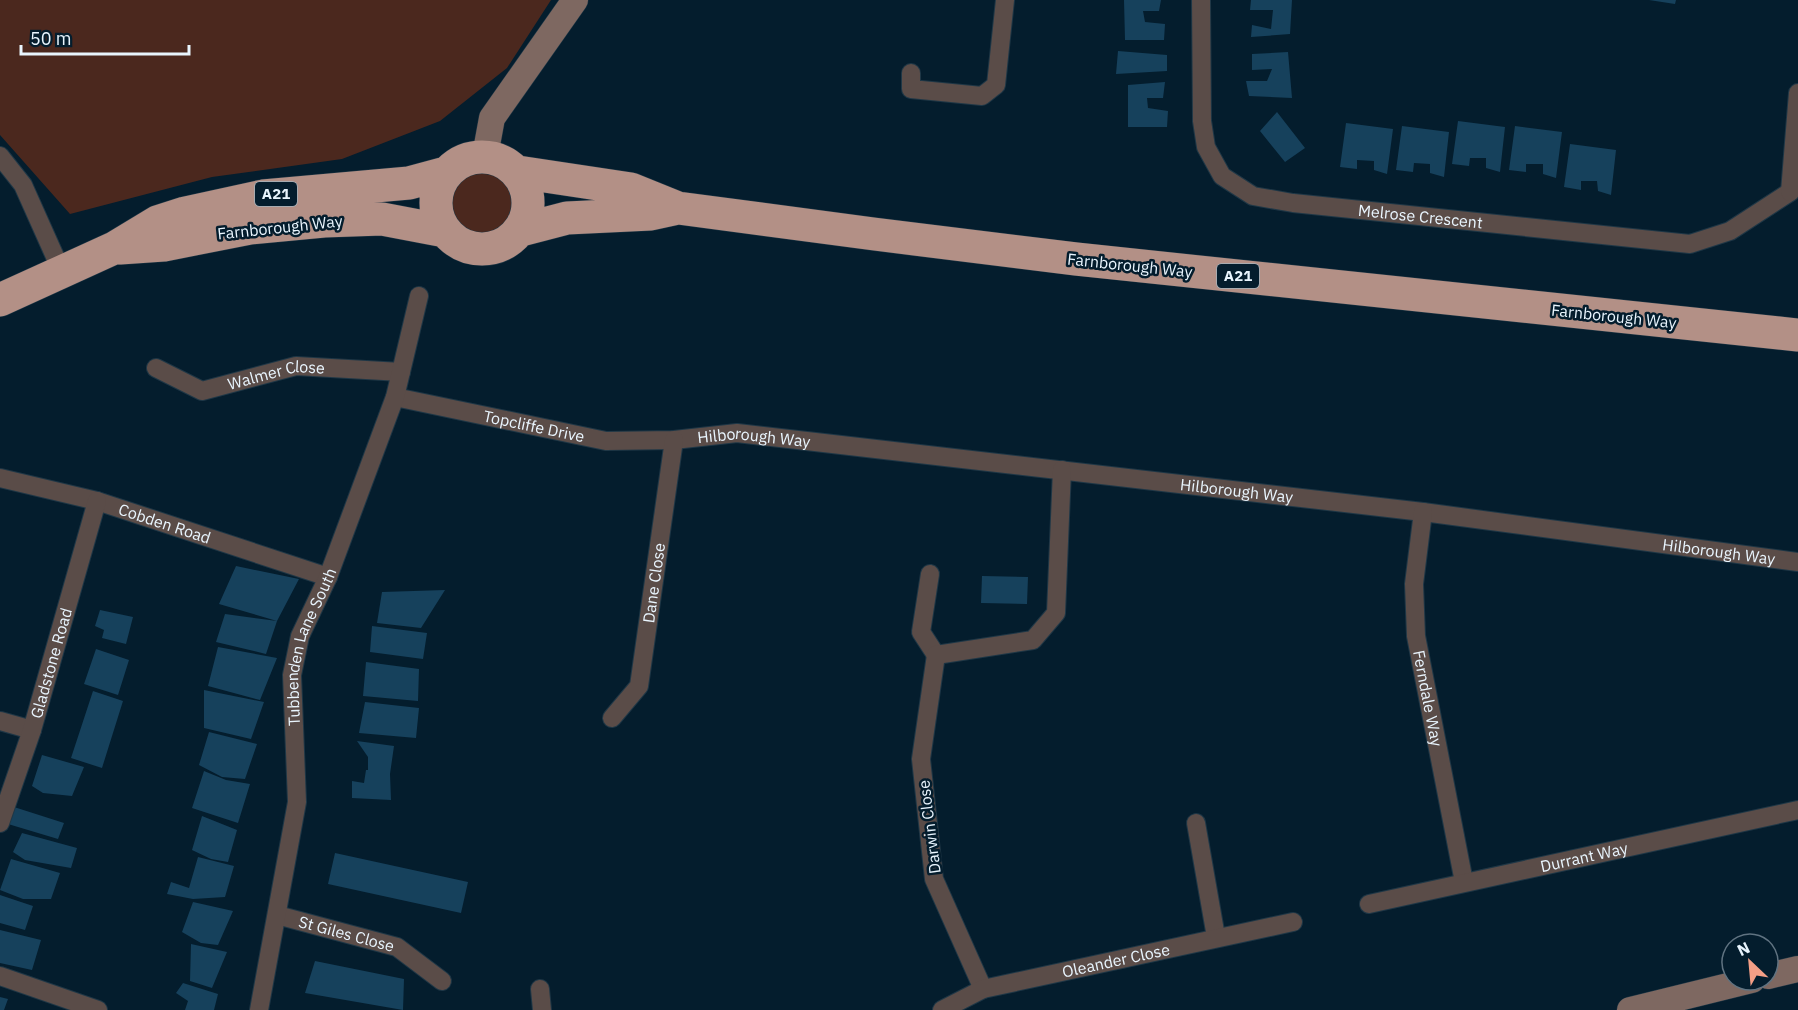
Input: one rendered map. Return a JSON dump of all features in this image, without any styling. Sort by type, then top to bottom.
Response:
[{"type":"highway","points":[[485,156],[505,162],[518,172],[526,185],[529,201],[527,217],[521,230],[511,240],[498,247],[469,248],[445,231],[438,219],[436,202],[438,187],[446,173],[459,162],[485,156]]},
{"type":"highway","name":"Farnborough Way","points":[[518,172],[631,189],[678,208],[1076,259],[1798,335]]},
{"type":"highway","name":"Farnborough Way","points":[[0,300],[61,270],[114,248],[158,222],[227,203],[298,191],[409,183],[446,173]]},
{"type":"highway","name":"Farnborough Way","points":[[521,230],[567,218],[651,214],[678,208]]},
{"type":"highway","name":"Farnborough Way","points":[[114,248],[164,245],[250,228],[324,221],[382,219],[445,231]]},
{"type":"street","points":[[485,156],[487,133],[492,118],[575,0]]},
{"type":"street","points":[[911,73],[911,88],[982,96],[996,85],[1005,0]]},
{"type":"street","name":"Melrose Crescent","points":[[1202,0],[1202,121],[1206,147],[1222,176],[1253,196],[1293,203],[1690,244],[1730,231],[1794,196]]},
{"type":"street","points":[[1794,196],[1798,93]]},
{"type":"street","points":[[0,156],[22,185],[61,270]]},
{"type":"street","name":"Tubbenden Lane South","points":[[259,1010],[297,801],[292,675],[300,636],[328,577],[395,397],[419,296]]},
{"type":"street","name":"Walmer Close","points":[[156,369],[202,391],[296,366],[401,372]]},
{"type":"street","name":"Topcliffe Drive","points":[[395,397],[606,441],[674,440]]},
{"type":"street","name":"Hilborough Way","points":[[674,440],[737,433],[1423,512],[1798,562]]},
{"type":"street","name":"Dane Close","points":[[612,718],[639,686],[674,440]]},
{"type":"street","points":[[930,574],[921,632],[936,655],[1033,640],[1056,613],[1062,470]]},
{"type":"street","name":"Cobden Road","points":[[0,478],[98,501],[328,577]]},
{"type":"street","name":"Gladstone Road","points":[[0,823],[32,730],[98,501]]},
{"type":"street","name":"Ferndale Way","points":[[1423,512],[1414,584],[1416,636],[1464,882]]},
{"type":"street","name":"Darwin Close","points":[[936,655],[921,759],[934,879],[983,989]]},
{"type":"street","points":[[0,721],[32,730]]},
{"type":"street","name":"Durrant Way","points":[[1369,904],[1798,810]]},
{"type":"street","points":[[1196,823],[1216,938]]},
{"type":"street","name":"St Giles Close","points":[[277,915],[397,947],[442,981]]},
{"type":"street","name":"Oleander Close","points":[[942,1010],[983,989],[1293,922]]},
{"type":"street","points":[[1780,973],[1798,969]]},
{"type":"street","points":[[0,976],[98,1010]]},
{"type":"street","points":[[1630,1010],[1720,988]]},
{"type":"street","points":[[540,989],[542,1010]]},
{"type":"shaded area","points":[[0,0],[551,0],[507,68],[440,121],[342,159],[212,177],[70,214],[0,135]]},
{"type":"shaded area","points":[[482,170],[494,172],[505,179],[512,190],[514,202],[512,214],[505,225],[494,232],[482,234],[470,232],[459,225],[452,214],[450,202],[452,190],[459,179],[470,172]]},
{"type":"building","points":[[1124,0],[1161,0],[1159,11],[1143,11],[1145,22],[1165,24],[1164,40],[1125,40]]},
{"type":"building","points":[[1251,0],[1292,0],[1290,34],[1251,37],[1252,25],[1271,29],[1273,10],[1250,10]]},
{"type":"building","points":[[1649,0],[1676,0],[1675,4]]},
{"type":"building","points":[[1118,51],[1167,55],[1167,71],[1116,74]]},
{"type":"building","points":[[1288,52],[1292,98],[1249,96],[1246,81],[1267,81],[1272,69],[1252,70],[1252,54]]},
{"type":"building","points":[[1165,82],[1163,98],[1147,98],[1148,108],[1168,111],[1167,127],[1128,127],[1128,85]]},
{"type":"building","points":[[1277,112],[1305,148],[1285,162],[1260,131]]},
{"type":"building","points":[[1458,121],[1505,127],[1500,172],[1486,168],[1486,158],[1470,158],[1469,166],[1452,164]]},
{"type":"building","points":[[1346,123],[1393,129],[1387,174],[1374,170],[1374,161],[1357,160],[1357,169],[1340,167]]},
{"type":"building","points":[[1402,126],[1449,132],[1444,177],[1430,173],[1430,164],[1414,163],[1413,172],[1396,170]]},
{"type":"building","points":[[1515,126],[1562,132],[1556,178],[1543,174],[1543,164],[1526,164],[1526,172],[1509,170]]},
{"type":"building","points":[[1570,144],[1616,150],[1611,195],[1598,191],[1597,181],[1581,181],[1581,190],[1564,187]]},
{"type":"building","points":[[236,566],[299,579],[277,621],[219,604]]},
{"type":"building","points":[[982,576],[1028,577],[1027,604],[981,603]]},
{"type":"building","points":[[445,590],[421,628],[377,623],[382,592]]},
{"type":"building","points":[[100,610],[133,617],[126,644],[102,638],[104,630],[95,626]]},
{"type":"building","points":[[225,614],[277,621],[266,654],[216,642]]},
{"type":"building","points":[[372,626],[427,633],[423,659],[370,652]]},
{"type":"building","points":[[218,647],[277,658],[260,700],[208,686]]},
{"type":"building","points":[[96,649],[129,660],[118,695],[84,684]]},
{"type":"building","points":[[366,662],[419,669],[418,701],[363,696]]},
{"type":"building","points":[[204,690],[264,702],[251,739],[204,728]]},
{"type":"building","points":[[93,691],[123,701],[102,768],[71,758]]},
{"type":"building","points":[[365,702],[419,708],[416,738],[359,733]]},
{"type":"building","points":[[209,732],[257,744],[245,779],[222,777],[199,765]]},
{"type":"building","points":[[357,741],[394,746],[390,774],[391,800],[352,798],[352,781],[364,783],[366,770],[368,770],[368,757]]},
{"type":"building","points":[[42,755],[84,767],[72,796],[43,793],[32,786]]},
{"type":"building","points":[[204,771],[226,780],[250,784],[238,823],[192,808]]},
{"type":"building","points":[[14,807],[64,823],[58,839],[8,824]]},
{"type":"building","points":[[202,816],[237,830],[228,862],[211,859],[192,850]]},
{"type":"building","points":[[22,833],[77,848],[71,868],[25,860],[13,852]]},
{"type":"building","points":[[335,853],[468,882],[461,913],[328,884]]},
{"type":"building","points":[[198,857],[234,866],[225,897],[193,899],[167,894],[171,882],[189,888]]},
{"type":"building","points":[[11,859],[60,873],[51,899],[23,899],[0,890]]},
{"type":"building","points":[[0,895],[33,906],[25,930],[0,923]]},
{"type":"building","points":[[193,902],[233,911],[218,945],[201,943],[182,932]]},
{"type":"building","points":[[0,930],[41,940],[32,970],[0,963]]},
{"type":"building","points":[[191,944],[227,952],[212,988],[190,981]]},
{"type":"building","points":[[315,961],[404,979],[403,1010],[305,993]]},
{"type":"building","points":[[183,983],[218,994],[214,1010],[185,1010],[188,1001],[176,993]]},
{"type":"building","points":[[0,997],[8,999],[4,1010],[0,1010]]}]
